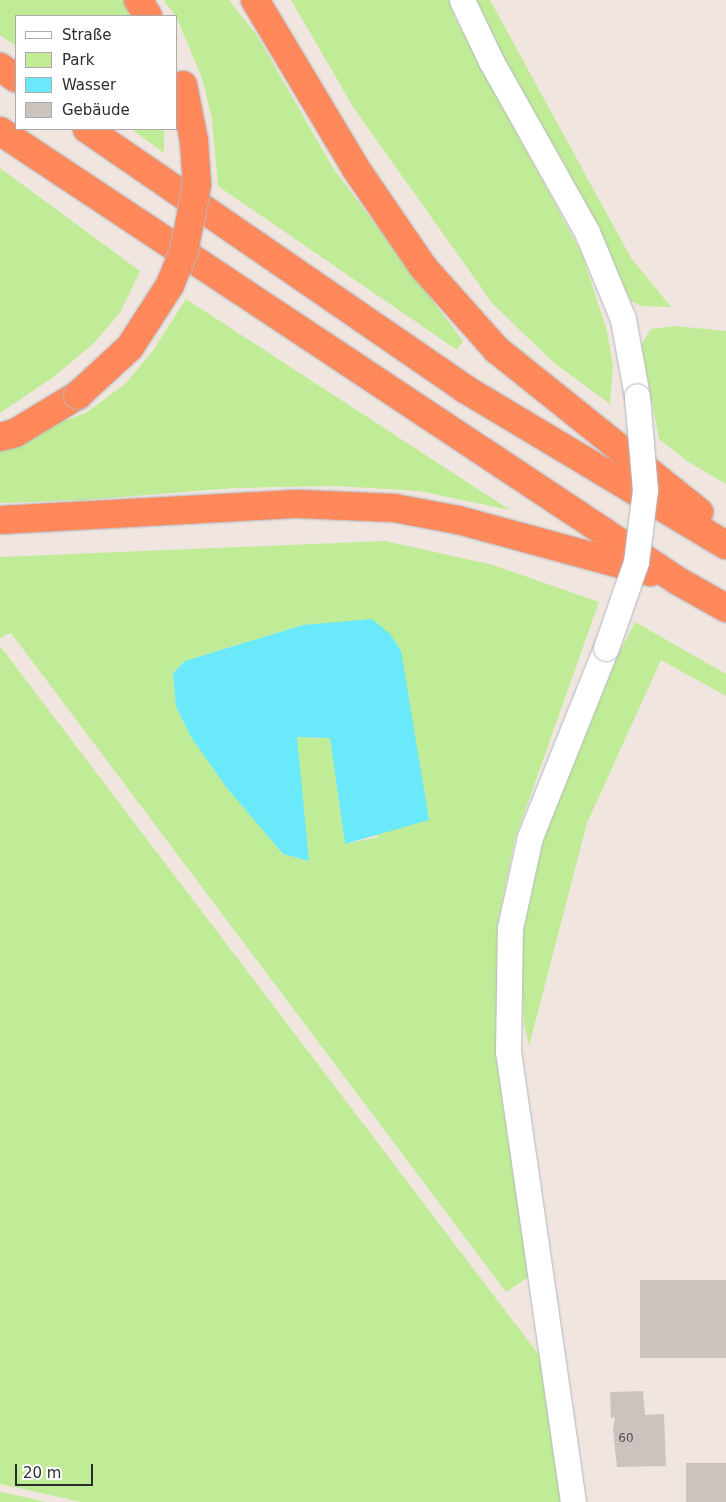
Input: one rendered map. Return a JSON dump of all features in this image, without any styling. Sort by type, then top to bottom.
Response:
[{"type":"highway","points":[[138,0],[147,15]]},
{"type":"highway","points":[[242,0],[291,65]]},
{"type":"highway","points":[[255,0],[291,65],[356,170],[423,267],[496,350],[726,534]]},
{"type":"highway","points":[[0,67],[15,77]]},
{"type":"highway","points":[[0,437],[15,433],[78,395],[130,347],[170,285],[184,251],[197,185],[194,141],[179,78]]},
{"type":"highway","points":[[88,130],[465,388],[726,545]]},
{"type":"highway","points":[[0,131],[678,581],[726,608]]},
{"type":"highway","points":[[0,520],[298,504],[394,508],[458,520],[566,547],[678,581]]},
{"type":"street","points":[[462,0],[491,61],[587,232],[623,319],[638,396],[645,490],[636,562],[606,648],[530,837],[510,928],[508,1051],[550,1356],[573,1502]]},
{"type":"green space","points":[[0,0],[125,0],[135,15],[15,15],[15,45],[0,35]]},
{"type":"green space","points":[[163,0],[229,0],[258,37],[333,168],[463,341],[457,350],[218,186],[212,119],[202,78],[178,21],[178,15],[175,15]]},
{"type":"green space","points":[[291,0],[449,0],[455,18],[582,254],[607,331],[613,366],[610,404],[554,363],[493,304],[355,110]]},
{"type":"green space","points":[[474,0],[490,0],[631,258],[671,307],[642,306],[631,301],[565,165],[530,109]]},
{"type":"green space","points":[[132,130],[164,130],[164,153]]},
{"type":"green space","points":[[0,168],[140,271],[120,313],[92,345],[52,378],[0,413]]},
{"type":"green space","points":[[186,299],[510,510],[419,491],[337,486],[234,488],[84,500],[0,503],[0,444],[86,413],[126,383],[154,349]]},
{"type":"green space","points":[[675,326],[726,331],[726,484],[687,461],[659,439],[641,345],[651,329]]},
{"type":"green space","points":[[385,541],[493,565],[599,602],[515,839],[498,921],[497,1057],[530,1276],[506,1292],[11,633],[0,638],[0,557]],"holes":[[[303,625],[378,837],[345,844],[330,738],[296,737],[309,861],[283,854],[226,787],[191,737],[176,707],[173,673],[185,661]]]},
{"type":"green space","points":[[635,622],[726,674],[726,696],[661,660],[587,823],[529,1046],[524,1023],[520,959],[526,897],[558,790],[592,706]]},
{"type":"green space","points":[[0,646],[542,1359],[565,1502],[82,1502],[0,1484]]},
{"type":"green space","points":[[0,1492],[47,1502],[0,1502]]},
{"type":"water","points":[[372,619],[390,634],[401,651],[429,820],[345,844],[330,738],[297,737],[309,861],[283,854],[226,787],[191,737],[176,707],[173,673],[185,661],[303,625]]},
{"type":"building","points":[[640,1280],[726,1280],[726,1358],[640,1358]]},
{"type":"building","points":[[643,1391],[645,1415],[664,1414],[666,1466],[617,1467],[613,1430],[615,1417],[611,1418],[610,1392]]},
{"type":"building","points":[[686,1463],[726,1463],[726,1502],[686,1502]]}]
